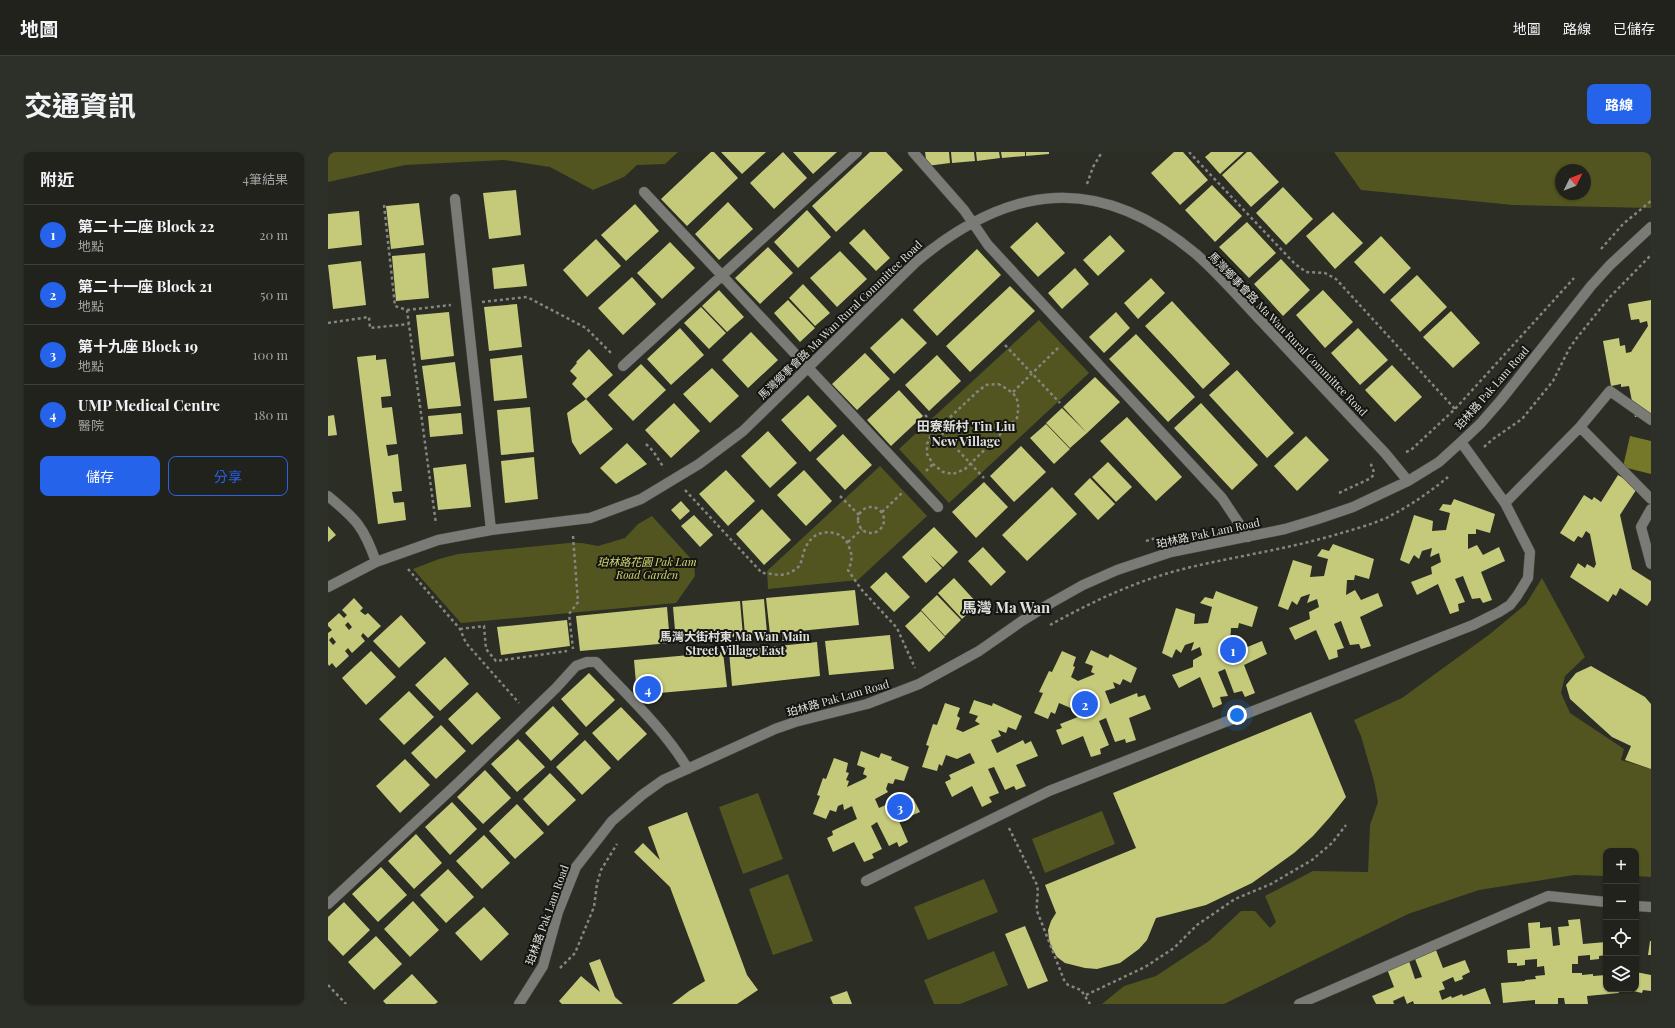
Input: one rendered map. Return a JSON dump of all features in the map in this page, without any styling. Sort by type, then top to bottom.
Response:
[{"type":"street","points":[[623,366],[857,152]]},
{"type":"street","points":[[913,152],[974,222],[988,245],[1222,498],[1248,537]]},
{"type":"street","points":[[644,192],[938,507]]},
{"type":"street","name":"馬灣鄉事會路 Ma Wan Rural Committee Road","points":[[328,587],[376,562],[438,540],[491,530],[590,518],[641,499],[699,464],[743,431],[916,262],[954,234],[996,210],[1020,203],[1046,199],[1067,197],[1090,200],[1116,206],[1141,216],[1161,228],[1196,255],[1219,276],[1385,453],[1408,482]]},
{"type":"street","points":[[455,199],[491,530]]},
{"type":"street","name":"珀林路 Pak Lam Road","points":[[519,1004],[543,966],[558,912],[576,867],[612,821],[663,780],[775,729],[867,704],[919,684],[979,651],[1051,603],[1083,585],[1117,570],[1171,552],[1285,529],[1353,507],[1408,482],[1439,462],[1461,442],[1501,400],[1605,270],[1651,227]]},
{"type":"street","points":[[1505,503],[1580,426],[1610,391],[1651,420]]},
{"type":"street","points":[[1580,426],[1651,499]]},
{"type":"street","points":[[866,881],[1049,791],[1458,631],[1499,612],[1510,605],[1528,578],[1530,552],[1505,503],[1461,442]]},
{"type":"street","points":[[328,496],[348,512],[360,526],[368,538],[376,562]]},
{"type":"street","points":[[1651,509],[1641,527],[1651,564]]},
{"type":"street","points":[[328,904],[459,782],[576,666],[587,662],[596,662],[677,750],[688,769]]},
{"type":"street","points":[[1299,1004],[1548,896],[1603,902]]},
{"type":"street","points":[[1639,906],[1651,907]]},
{"type":"path","points":[[1086,187],[1093,167],[1102,152]]},
{"type":"path","points":[[1189,152],[1294,264],[1306,272],[1325,273],[1336,279],[1455,409]]},
{"type":"path","points":[[1597,253],[1624,224],[1651,201]]},
{"type":"path","points":[[384,205],[395,306],[407,310],[436,527]]},
{"type":"path","points":[[1473,457],[1493,439],[1522,419],[1553,381],[1568,349],[1608,299],[1651,255]]},
{"type":"path","name":"珀林路 Pak Lam Road","points":[[1405,453],[1411,450],[1455,409],[1576,276]]},
{"type":"path","points":[[541,304],[586,328],[623,366]]},
{"type":"path","points":[[328,322],[369,317],[370,328],[409,324]]},
{"type":"path","points":[[1013,392],[1062,344]]},
{"type":"path","points":[[1005,345],[1060,403]]},
{"type":"path","points":[[998,384],[1013,392],[1019,406],[1017,418],[965,469],[953,474],[943,472],[932,464],[928,454],[927,444],[931,435],[977,392],[986,385],[998,384]]},
{"type":"path","points":[[925,414],[984,478]]},
{"type":"path","points":[[646,444],[653,451],[665,469]]},
{"type":"path","points":[[1045,628],[1084,606],[1114,593],[1166,574],[1318,540],[1361,527],[1389,516],[1421,498],[1449,477]]},
{"type":"path","points":[[683,489],[762,573],[788,574],[798,567],[803,558],[804,549],[810,539],[817,534],[826,532],[836,533],[848,542],[852,554],[852,563],[848,570],[861,589],[898,628],[916,671]]},
{"type":"path","points":[[840,496],[859,515],[859,524],[862,529],[868,532],[878,531],[884,524],[883,515],[879,509],[871,507],[866,508],[859,515]]},
{"type":"path","points":[[848,542],[862,529]]},
{"type":"path","points":[[573,533],[572,544],[578,602],[569,614],[576,666]]},
{"type":"path","points":[[406,566],[460,629],[466,643],[529,714]]},
{"type":"path","points":[[460,629],[484,626],[486,649],[496,661],[573,650]]},
{"type":"path","points":[[1002,814],[1037,885],[1037,912],[1064,980],[1068,985],[1082,990],[1090,1004]]},
{"type":"path","points":[[1086,995],[1145,967],[1174,948],[1197,925],[1235,899],[1271,884],[1312,860],[1332,843],[1346,825]]},
{"type":"path","points":[[560,969],[575,953],[594,907],[597,884],[601,870],[619,840]]},
{"type":"path","points":[[328,985],[346,1004]]},
{"type":"green space","points":[[328,152],[678,152],[665,164],[637,165],[624,177],[593,190],[550,167],[504,160],[405,165],[328,182]]},
{"type":"green space","points":[[1334,152],[1651,152],[1651,208],[1513,205],[1361,190]]},
{"type":"green space","points":[[1039,320],[1089,373],[949,503],[899,449]]},
{"type":"green space","points":[[880,466],[927,516],[858,580],[768,589],[767,571]]},
{"type":"green space","name":"珀林路花園 Pak Lam Road Garden","points":[[652,516],[694,562],[695,576],[676,603],[461,623],[413,569],[439,559],[458,554],[569,543],[582,543],[598,546],[625,538],[638,524]]},
{"type":"green space","points":[[1542,578],[1585,657],[1565,676],[1561,693],[1570,713],[1624,749],[1621,760],[1651,769],[1651,877],[1639,876],[1639,848],[1603,848],[1603,876],[1574,875],[1479,890],[1408,914],[1224,1004],[1102,1004],[1124,986],[1156,976],[1209,941],[1241,911],[1255,911],[1270,928],[1276,922],[1265,896],[1313,871],[1368,872],[1370,825],[1378,802],[1374,781],[1361,736],[1354,720],[1402,698],[1490,634],[1526,604]]},
{"type":"green space","points":[[758,793],[783,859],[743,874],[719,807]]},
{"type":"green space","points":[[1102,811],[1115,844],[1045,873],[1032,839]]},
{"type":"green space","points":[[788,874],[813,941],[773,955],[749,889]]},
{"type":"green space","points":[[984,879],[998,912],[928,940],[914,907]]},
{"type":"green space","points":[[994,951],[1008,985],[960,1004],[934,1004],[924,980]]},
{"type":"shaded area","points":[[1630,436],[1651,441],[1651,474],[1623,467]]},
{"type":"building","points":[[711,152],[714,152],[738,178],[687,226],[661,199]]},
{"type":"building","points":[[721,152],[766,152],[742,174]]},
{"type":"building","points":[[783,152],[807,178],[774,209],[750,183]]},
{"type":"building","points":[[793,152],[837,152],[813,174]]},
{"type":"building","points":[[870,152],[886,152],[903,170],[836,232],[812,206]]},
{"type":"building","points":[[925,152],[949,152],[950,163],[927,166]]},
{"type":"building","points":[[951,152],[974,152],[975,161],[952,163]]},
{"type":"building","points":[[976,152],[999,152],[1000,158],[977,161]]},
{"type":"building","points":[[1001,152],[1025,152],[1025,156],[1002,158]]},
{"type":"building","points":[[1026,152],[1049,152],[1049,154],[1026,156]]},
{"type":"building","points":[[1174,152],[1183,152],[1208,180],[1180,205],[1151,173]]},
{"type":"building","points":[[1211,152],[1244,152],[1220,174],[1205,157]]},
{"type":"building","points":[[1247,152],[1251,152],[1279,182],[1251,207],[1222,175]]},
{"type":"building","points":[[1212,185],[1242,216],[1215,242],[1185,210]]},
{"type":"building","points":[[1283,187],[1313,219],[1286,245],[1256,213]]},
{"type":"building","points":[[516,190],[521,235],[489,239],[483,193]]},
{"type":"building","points":[[728,202],[753,229],[719,260],[695,234]]},
{"type":"building","points":[[419,203],[424,245],[391,249],[386,206]]},
{"type":"building","points":[[635,204],[659,231],[626,261],[601,235]]},
{"type":"building","points":[[807,210],[831,237],[798,268],[774,242]]},
{"type":"building","points":[[359,211],[362,245],[328,249],[328,214]]},
{"type":"building","points":[[1333,212],[1363,243],[1335,269],[1306,236]]},
{"type":"building","points":[[1037,222],[1065,253],[1038,277],[1010,247]]},
{"type":"building","points":[[1247,222],[1276,253],[1249,278],[1219,247]]},
{"type":"building","points":[[864,229],[890,258],[876,271],[849,243]]},
{"type":"building","points":[[1110,235],[1125,251],[1098,276],[1083,260]]},
{"type":"building","points":[[1381,236],[1411,268],[1384,294],[1354,262]]},
{"type":"building","points":[[596,239],[621,266],[587,297],[563,270]]},
{"type":"building","points":[[670,242],[695,268],[662,299],[637,273]]},
{"type":"building","points":[[768,247],[793,273],[760,304],[735,278]]},
{"type":"building","points":[[977,249],[1001,275],[937,336],[913,310]]},
{"type":"building","points":[[840,251],[867,279],[837,307],[810,278]]},
{"type":"building","points":[[425,253],[429,298],[396,301],[392,256]]},
{"type":"building","points":[[1281,259],[1310,290],[1283,316],[1254,284]]},
{"type":"building","points":[[361,261],[366,305],[333,309],[328,265]]},
{"type":"building","points":[[524,264],[527,286],[494,289],[492,268]]},
{"type":"building","points":[[1075,268],[1089,284],[1062,309],[1048,293]]},
{"type":"building","points":[[1417,275],[1447,307],[1420,332],[1390,300]]},
{"type":"building","points":[[632,277],[656,304],[623,335],[598,308]]},
{"type":"building","points":[[1151,278],[1165,293],[1138,319],[1124,303]]},
{"type":"building","points":[[803,284],[830,313],[815,326],[789,298]]},
{"type":"building","points":[[1010,286],[1035,311],[970,372],[946,346]]},
{"type":"building","points":[[719,290],[744,317],[727,332],[702,306]]},
{"type":"building","points":[[1323,290],[1353,322],[1325,348],[1296,315]]},
{"type":"building","points":[[788,300],[815,328],[800,342],[774,313]]},
{"type":"building","points":[[1651,300],[1651,414],[1635,417],[1629,386],[1621,387],[1621,384],[1611,386],[1603,341],[1619,338],[1620,346],[1625,345],[1626,353],[1631,352],[1648,326],[1647,321],[1640,323],[1639,319],[1631,320],[1628,304]]},
{"type":"building","points":[[1172,301],[1230,364],[1203,389],[1145,326]]},
{"type":"building","points":[[517,304],[522,347],[489,351],[484,307]]},
{"type":"building","points":[[701,307],[726,333],[709,349],[684,323]]},
{"type":"building","points":[[1451,311],[1480,343],[1453,368],[1423,337]]},
{"type":"building","points":[[449,312],[454,356],[421,360],[416,315]]},
{"type":"building","points":[[1116,312],[1130,328],[1104,353],[1089,337]]},
{"type":"building","points":[[902,318],[927,343],[894,374],[870,348]]},
{"type":"building","points":[[680,328],[704,355],[671,385],[647,359]]},
{"type":"building","points":[[1358,328],[1388,360],[1360,385],[1331,353]]},
{"type":"building","points":[[751,332],[778,360],[748,388],[722,360]]},
{"type":"building","points":[[1136,334],[1195,397],[1168,422],[1109,359]]},
{"type":"building","points":[[589,349],[613,375],[586,399],[572,384],[577,378],[570,371],[577,363],[576,362]]},
{"type":"building","points":[[865,353],[890,379],[857,410],[832,384]]},
{"type":"building","points":[[376,355],[376,360],[386,359],[391,396],[381,397],[382,408],[392,407],[397,444],[386,445],[388,456],[398,454],[402,491],[392,492],[394,503],[404,502],[406,520],[378,524],[357,357]]},
{"type":"building","points":[[522,355],[527,398],[494,401],[490,359]]},
{"type":"building","points":[[937,355],[961,381],[929,411],[905,385]]},
{"type":"building","points":[[455,362],[461,406],[428,409],[422,366]]},
{"type":"building","points":[[641,364],[666,390],[633,421],[608,395]]},
{"type":"building","points":[[1392,365],[1422,397],[1395,422],[1365,390]]},
{"type":"building","points":[[712,368],[739,396],[710,423],[683,394]]},
{"type":"building","points":[[1237,370],[1294,433],[1267,458],[1209,395]]},
{"type":"building","points":[[1095,377],[1120,402],[1087,433],[1063,407]]},
{"type":"building","points":[[899,390],[923,416],[891,446],[867,420]]},
{"type":"building","points":[[808,395],[837,426],[810,452],[781,420]]},
{"type":"building","points":[[586,399],[613,429],[580,455],[572,442],[567,413]]},
{"type":"building","points":[[674,403],[700,431],[671,458],[645,430]]},
{"type":"building","points":[[1201,403],[1258,465],[1232,490],[1174,428]]},
{"type":"building","points":[[530,407],[534,452],[501,455],[497,410]]},
{"type":"building","points":[[1062,408],[1087,433],[1070,448],[1046,423]]},
{"type":"building","points":[[461,413],[463,434],[430,437],[428,416]]},
{"type":"building","points":[[334,415],[337,435],[328,436],[328,416]]},
{"type":"building","points":[[1127,417],[1182,477],[1156,501],[1100,441]]},
{"type":"building","points":[[1046,424],[1070,449],[1054,464],[1030,438]]},
{"type":"building","points":[[768,431],[797,463],[770,488],[741,456]]},
{"type":"building","points":[[843,434],[872,465],[845,490],[816,459]]},
{"type":"building","points":[[1306,436],[1329,460],[1297,491],[1274,466]]},
{"type":"building","points":[[627,443],[647,464],[616,484],[600,468]]},
{"type":"building","points":[[1021,446],[1046,472],[1014,502],[990,476]]},
{"type":"building","points":[[534,457],[538,499],[505,503],[501,461]]},
{"type":"building","points":[[1108,462],[1132,487],[1116,502],[1092,477]]},
{"type":"building","points":[[466,464],[471,507],[438,510],[433,468]]},
{"type":"building","points":[[726,470],[755,501],[728,526],[699,494]]},
{"type":"building","points":[[804,470],[832,501],[806,526],[777,495]]},
{"type":"building","points":[[1618,475],[1638,487],[1620,515],[1632,569],[1651,581],[1651,600],[1647,606],[1620,588],[1616,596],[1613,594],[1608,602],[1570,577],[1578,563],[1585,568],[1587,564],[1594,568],[1596,564],[1590,534],[1586,531],[1582,538],[1578,536],[1574,542],[1560,533],[1584,495],[1592,500],[1594,497],[1601,502]]},
{"type":"building","points":[[1090,478],[1115,504],[1098,520],[1074,494]]},
{"type":"building","points":[[984,482],[1008,507],[976,538],[952,512]]},
{"type":"building","points":[[1052,487],[1077,514],[1027,561],[1002,535]]},
{"type":"building","points":[[1454,499],[1495,514],[1490,533],[1476,529],[1476,534],[1468,534],[1468,549],[1477,545],[1483,555],[1499,547],[1505,561],[1481,572],[1492,600],[1483,603],[1480,598],[1472,599],[1463,576],[1455,579],[1465,602],[1458,604],[1459,611],[1450,614],[1438,584],[1417,595],[1411,582],[1432,574],[1431,567],[1441,562],[1439,553],[1430,557],[1432,548],[1422,551],[1419,559],[1414,555],[1409,564],[1400,560],[1414,515],[1433,521],[1432,531],[1446,530],[1450,513],[1439,510],[1443,504],[1451,505]]},
{"type":"building","points":[[681,501],[690,511],[680,520],[671,510]]},
{"type":"building","points":[[762,509],[791,540],[764,565],[736,534]]},
{"type":"building","points":[[694,515],[713,535],[700,547],[681,526]]},
{"type":"building","points":[[328,526],[336,535],[328,542]]},
{"type":"building","points":[[934,527],[958,552],[943,567],[930,555],[942,568],[926,583],[902,557]]},
{"type":"building","points":[[1333,544],[1374,559],[1369,579],[1355,575],[1354,580],[1347,580],[1346,595],[1355,590],[1361,600],[1378,593],[1383,606],[1360,617],[1371,646],[1361,649],[1359,644],[1350,645],[1341,621],[1334,624],[1344,648],[1337,650],[1338,657],[1329,660],[1316,630],[1295,640],[1289,628],[1310,619],[1309,612],[1319,607],[1317,599],[1307,603],[1310,594],[1301,597],[1297,605],[1292,601],[1288,610],[1278,606],[1293,560],[1312,566],[1310,577],[1324,576],[1328,559],[1317,556],[1322,549],[1329,551]]},
{"type":"building","points":[[983,547],[1006,572],[991,586],[968,561]]},
{"type":"building","points":[[886,572],[910,597],[894,612],[870,587]]},
{"type":"building","points":[[954,578],[978,604],[962,619],[938,593]]},
{"type":"building","points":[[855,590],[859,625],[770,634],[766,598]]},
{"type":"building","points":[[1216,591],[1258,607],[1252,627],[1239,623],[1238,628],[1231,628],[1230,642],[1239,638],[1245,648],[1262,641],[1267,654],[1244,665],[1255,693],[1245,697],[1242,691],[1234,693],[1225,669],[1218,672],[1228,696],[1220,697],[1222,704],[1213,708],[1200,677],[1179,688],[1172,675],[1193,667],[1193,660],[1202,655],[1200,647],[1191,651],[1194,642],[1185,645],[1181,653],[1176,649],[1172,658],[1162,653],[1176,608],[1195,614],[1194,624],[1208,623],[1212,607],[1200,603],[1205,597],[1213,599]]},
{"type":"building","points":[[937,595],[961,620],[945,636],[921,610]]},
{"type":"building","points":[[354,598],[363,608],[360,611],[365,615],[368,613],[381,626],[368,638],[363,633],[361,636],[365,641],[352,653],[348,648],[345,651],[349,656],[336,668],[332,663],[329,666],[328,664],[328,633],[332,630],[328,626],[328,623],[339,613],[344,618],[347,615],[342,610]],"holes":[[[348,622],[352,627],[349,630],[345,625]],[[332,637],[336,642],[333,645],[329,640]]]},
{"type":"building","points":[[764,599],[767,633],[745,635],[742,601]]},
{"type":"building","points":[[740,601],[743,636],[676,642],[673,607]]},
{"type":"building","points":[[667,607],[670,643],[580,651],[576,616]]},
{"type":"building","points":[[921,611],[945,637],[929,652],[905,626]]},
{"type":"building","points":[[401,615],[426,643],[399,668],[373,641]]},
{"type":"building","points":[[567,620],[570,646],[501,655],[497,627]]},
{"type":"building","points":[[890,635],[894,669],[829,675],[825,641]]},
{"type":"building","points":[[817,642],[820,676],[732,686],[729,651]]},
{"type":"building","points":[[1091,650],[1108,658],[1110,654],[1137,668],[1131,683],[1123,679],[1120,685],[1113,682],[1115,688],[1105,691],[1110,704],[1137,693],[1138,697],[1145,695],[1151,709],[1129,718],[1136,740],[1126,743],[1125,739],[1115,742],[1106,718],[1099,721],[1109,745],[1100,749],[1101,754],[1091,757],[1083,736],[1062,745],[1056,730],[1062,728],[1060,724],[1088,713],[1084,704],[1073,709],[1059,703],[1055,714],[1051,712],[1048,719],[1034,713],[1043,693],[1039,692],[1049,671],[1052,672],[1062,651],[1076,657],[1073,666],[1075,667],[1071,677],[1078,681],[1095,674],[1091,672],[1093,666],[1085,663]]},
{"type":"building","points":[[371,651],[396,677],[366,705],[342,678]]},
{"type":"building","points":[[723,652],[727,687],[637,695],[634,660]]},
{"type":"building","points":[[445,657],[469,684],[440,711],[415,685]]},
{"type":"building","points":[[1591,666],[1645,697],[1651,704],[1651,769],[1625,760],[1631,746],[1612,737],[1570,699],[1566,685],[1576,673]]},
{"type":"building","points":[[589,673],[615,700],[586,727],[561,699]]},
{"type":"building","points":[[409,691],[434,717],[404,745],[379,719]]},
{"type":"building","points":[[477,692],[501,718],[472,745],[448,719]]},
{"type":"building","points":[[974,700],[992,706],[993,703],[1022,716],[1016,730],[1008,727],[1006,733],[998,730],[1001,736],[991,740],[997,753],[1023,740],[1025,744],[1031,741],[1038,756],[1016,765],[1026,786],[1016,790],[1014,786],[1005,790],[994,767],[988,769],[999,793],[989,797],[992,802],[982,807],[972,786],[952,797],[945,782],[951,779],[949,775],[975,763],[970,753],[957,759],[946,755],[942,766],[939,764],[937,771],[922,767],[929,746],[926,745],[933,724],[937,725],[945,703],[960,708],[957,716],[960,718],[956,729],[963,732],[980,724],[975,721],[978,716],[969,713]]},
{"type":"building","points":[[553,706],[579,734],[551,761],[525,733]]},
{"type":"building","points":[[621,707],[647,734],[618,761],[592,733]]},
{"type":"building","points":[[1311,712],[1346,797],[1313,836],[1294,853],[1252,883],[1206,905],[1156,918],[1147,940],[1139,949],[1120,963],[1097,969],[1085,968],[1065,963],[1057,957],[1049,940],[1048,930],[1056,913],[1045,885],[1136,848],[1113,793]]},
{"type":"building","points":[[441,725],[466,751],[436,779],[411,753]]},
{"type":"building","points":[[518,739],[545,767],[517,792],[491,764]]},
{"type":"building","points":[[585,740],[611,768],[582,795],[556,767]]},
{"type":"building","points":[[861,751],[879,758],[881,753],[892,757],[891,760],[909,767],[904,781],[895,779],[893,784],[888,783],[886,789],[888,792],[875,799],[879,808],[905,796],[907,800],[913,798],[920,812],[899,821],[908,842],[899,847],[897,842],[889,846],[877,822],[871,826],[882,849],[872,854],[874,858],[864,862],[854,842],[833,852],[827,838],[833,835],[832,831],[857,819],[852,806],[844,810],[843,804],[838,806],[836,812],[830,810],[826,819],[813,814],[820,796],[817,795],[823,778],[826,779],[834,758],[848,763],[846,772],[849,773],[846,780],[849,781],[847,787],[866,778],[867,776],[863,774],[865,768],[857,765]]},
{"type":"building","points":[[405,759],[430,785],[400,813],[376,786]]},
{"type":"building","points":[[485,770],[511,798],[483,824],[457,797]]},
{"type":"building","points":[[550,773],[576,800],[548,826],[523,799]]},
{"type":"building","points":[[452,802],[477,829],[450,855],[425,827]]},
{"type":"building","points":[[517,804],[544,833],[515,859],[489,831]]},
{"type":"building","points":[[687,812],[747,975],[758,990],[737,1004],[672,1004],[705,981],[670,887],[634,852],[643,843],[660,860],[648,827]]},
{"type":"building","points":[[416,834],[442,863],[414,889],[388,861]]},
{"type":"building","points":[[484,835],[510,863],[482,889],[456,861]]},
{"type":"building","points":[[381,867],[407,895],[378,922],[352,894]]},
{"type":"building","points":[[448,869],[474,897],[446,923],[420,895]]},
{"type":"building","points":[[413,901],[439,930],[410,957],[384,929]]},
{"type":"building","points":[[344,902],[370,930],[343,956],[328,940],[328,917]]},
{"type":"building","points":[[484,907],[509,934],[481,961],[455,933]]},
{"type":"building","points":[[1580,919],[1583,944],[1603,942],[1603,955],[1599,956],[1599,959],[1590,960],[1590,955],[1578,956],[1578,964],[1572,964],[1572,973],[1582,973],[1582,975],[1593,974],[1593,976],[1603,975],[1603,992],[1619,993],[1587,996],[1588,1004],[1565,1004],[1564,998],[1558,998],[1558,1004],[1535,1004],[1535,1000],[1503,1003],[1501,983],[1536,979],[1535,976],[1545,975],[1544,966],[1537,967],[1537,959],[1525,960],[1525,965],[1517,966],[1517,963],[1508,963],[1507,950],[1530,948],[1528,923],[1540,922],[1540,928],[1551,927],[1553,946],[1560,945],[1558,927],[1569,926],[1568,920]]},
{"type":"building","points":[[1025,926],[1048,981],[1028,989],[1005,934]]},
{"type":"building","points":[[376,936],[402,964],[374,990],[348,962]]},
{"type":"building","points":[[1650,941],[1651,955],[1648,955]]},
{"type":"building","points":[[1434,945],[1443,968],[1465,960],[1470,972],[1462,976],[1463,979],[1455,982],[1453,977],[1442,982],[1445,989],[1439,991],[1442,1000],[1451,996],[1452,998],[1462,994],[1463,996],[1485,988],[1491,1004],[1414,1004],[1413,1001],[1407,1004],[1404,996],[1393,1001],[1394,1004],[1376,1004],[1372,996],[1394,987],[1385,964],[1409,961],[1415,979],[1422,977],[1415,959],[1425,955],[1423,949]]},
{"type":"building","points":[[600,959],[615,997],[623,1004],[562,1004],[559,1001],[581,976],[600,992],[589,963]]},
{"type":"building","points":[[1639,973],[1651,975],[1651,991],[1643,990],[1642,993],[1638,992],[1639,992]]},
{"type":"building","points":[[412,974],[438,1002],[435,1004],[386,1004],[383,1001]]},
{"type":"building","points":[[847,991],[852,1004],[833,1004],[830,997]]},
{"type":"place","name":"第二十二座 Block 22","points":[[1233,650]]},
{"type":"place","name":"UMP Medical Centre","points":[[648,689]]},
{"type":"place","name":"第二十一座 Block 21","points":[[1085,704]]},
{"type":"place","name":"第十九座 Block 19","points":[[900,807]]},
{"type":"district","name":"田寮新村 Tin Liu New Village","points":[[966,434]]},
{"type":"district","name":"馬灣 Ma Wan","points":[[1006,608]]},
{"type":"district","name":"馬灣大街村東 Ma Wan Main Street Village East","points":[[735,644]]}]
